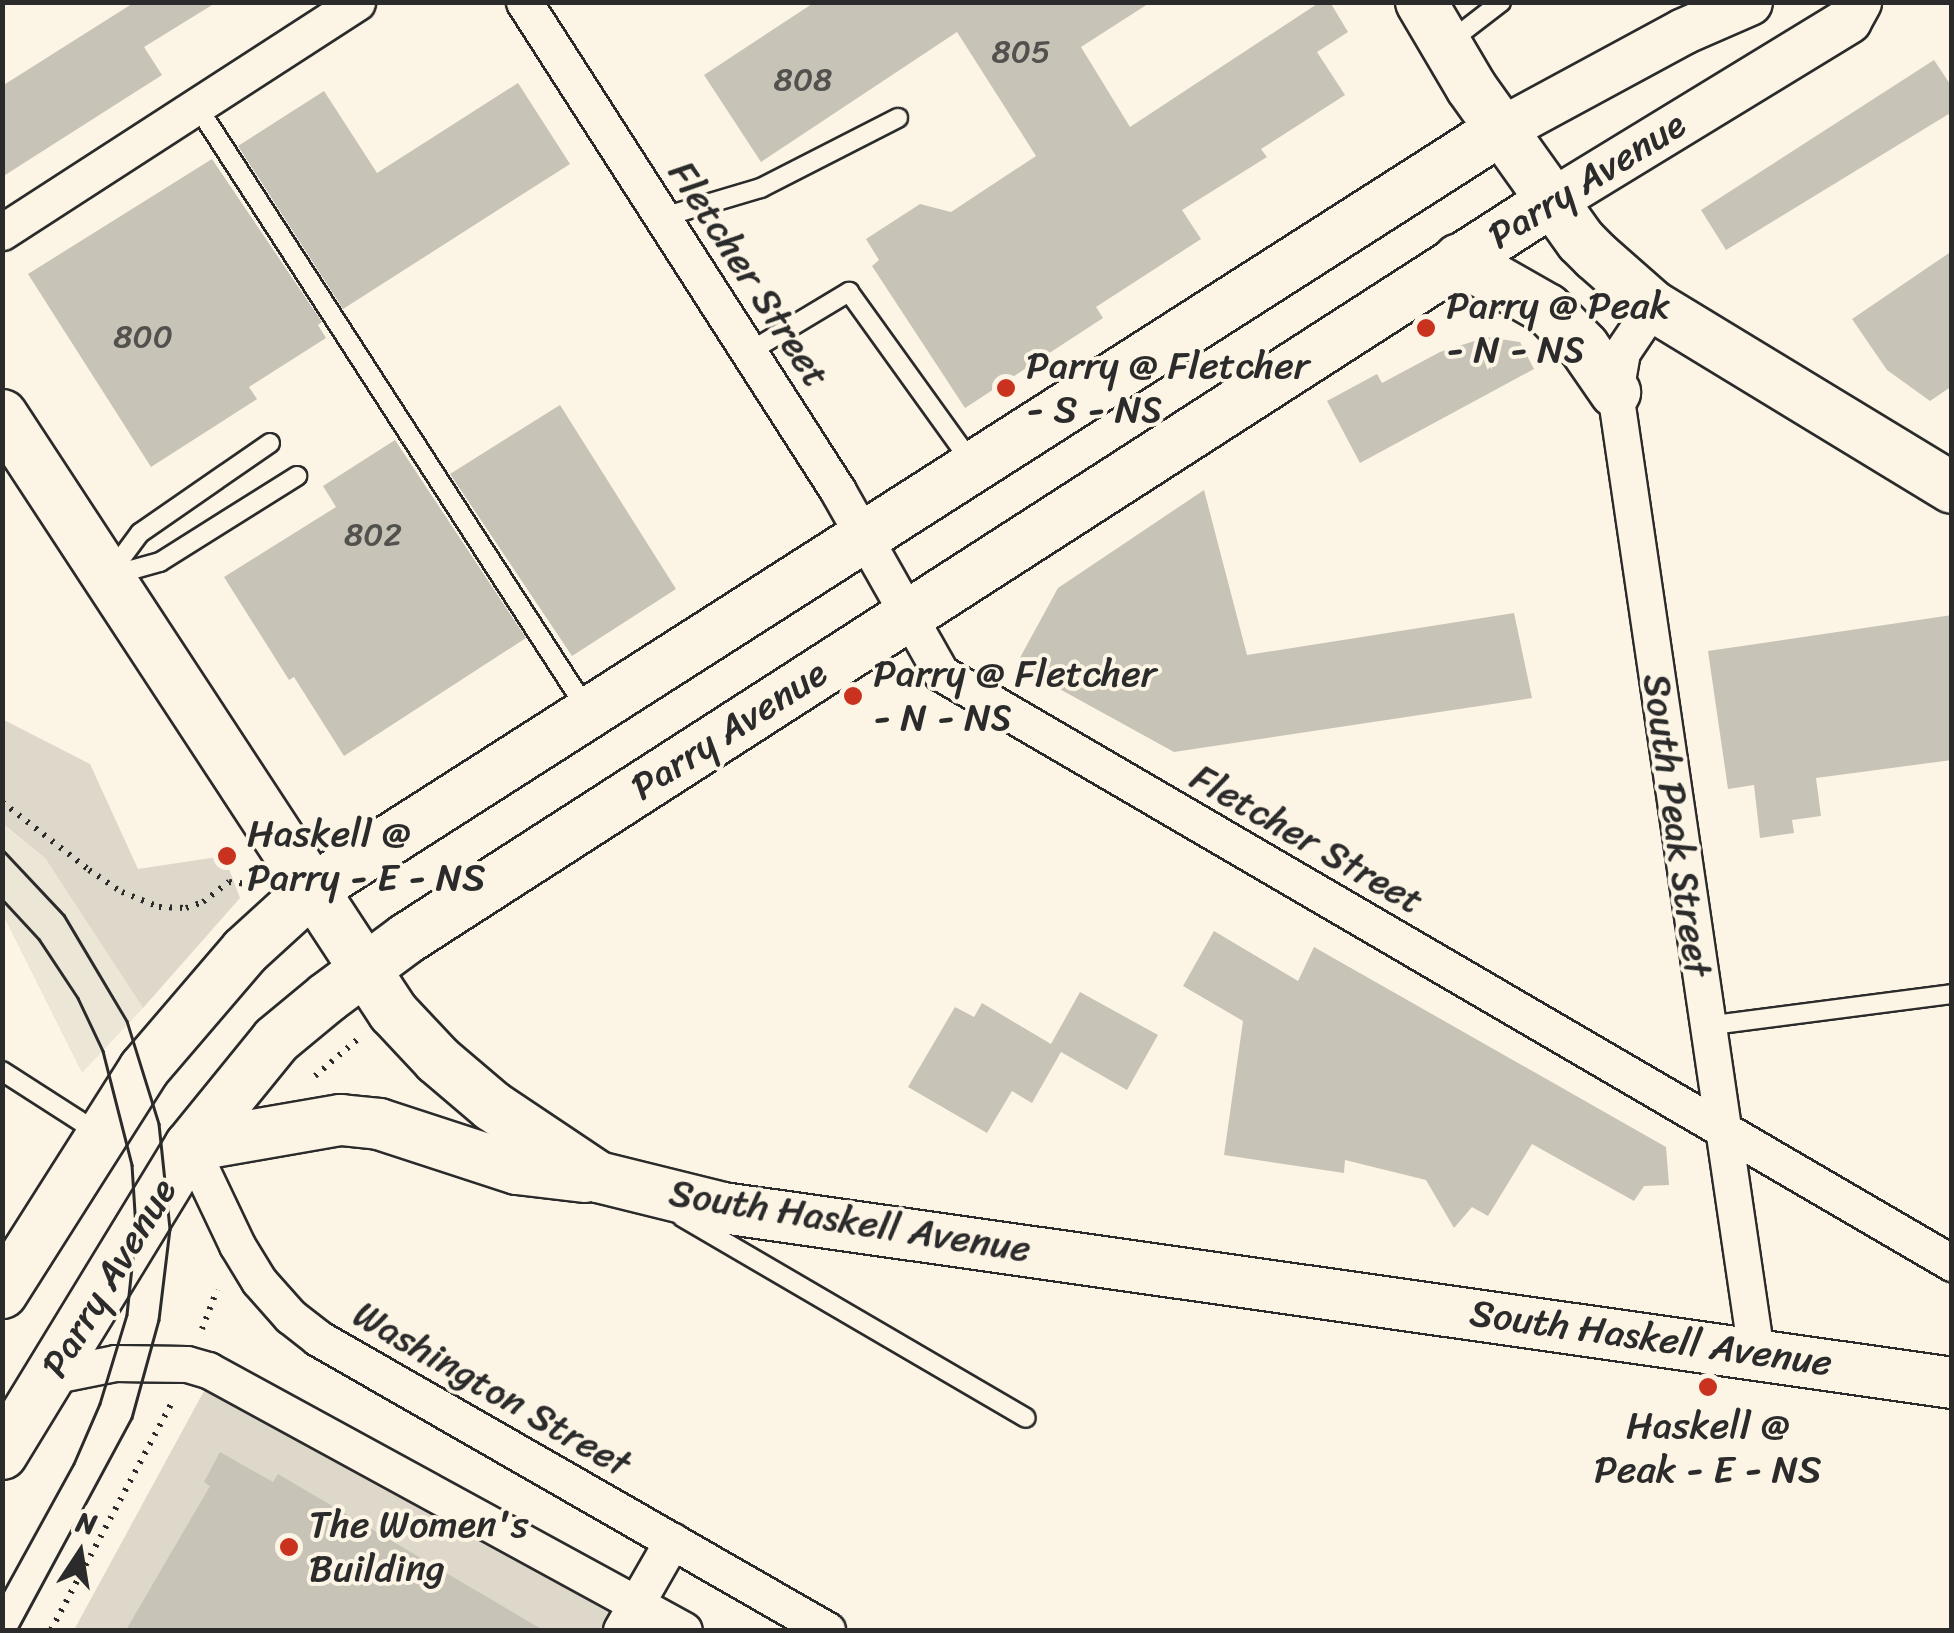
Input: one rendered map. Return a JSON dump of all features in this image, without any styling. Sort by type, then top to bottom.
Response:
[{"type":"main road","points":[[1435,23],[1502,129],[1581,241],[1653,306],[1952,488]]},
{"type":"main road","name":"Parry Avenue","points":[[2,1293],[144,1069],[276,919],[314,889],[590,716],[1502,129]]},
{"type":"main road","name":"Parry Avenue","points":[[2,1454],[190,1146],[276,1040],[364,970],[1552,200]]},
{"type":"main road","points":[[1459,259],[1547,308],[1584,347],[1615,392]]},
{"type":"main road","name":"South Haskell Avenue","points":[[2,415],[393,1012],[438,1060],[492,1106],[612,1181],[723,1208],[1756,1352],[1952,1383]]},
{"type":"main road","points":[[190,1146],[341,1120],[380,1124],[517,1169],[612,1181]]},
{"type":"street","points":[[2,232],[357,2]]},
{"type":"street","name":"Fletcher Street","points":[[524,2],[750,352],[941,673],[1722,1133],[1952,1263]]},
{"type":"street","name":"Parry Avenue","points":[[1502,129],[1683,31],[1750,2]]},
{"type":"street","name":"Parry Avenue","points":[[1552,200],[1848,20],[1858,2]]},
{"type":"street","name":"South Peak Street","points":[[1653,306],[1622,352],[1615,392],[1756,1352]]},
{"type":"street","name":"Washington Street","points":[[190,1146],[244,1257],[290,1316],[318,1338],[827,1630]]},
{"type":"street","points":[[50,1376],[115,1363],[188,1364],[208,1370],[628,1617],[684,1630]]},
{"type":"street","points":[[628,1617],[672,1541]]},
{"type":"lane","points":[[1435,23],[1501,2]]},
{"type":"lane","points":[[197,106],[590,716]]},
{"type":"lane","points":[[662,218],[761,188],[898,118]]},
{"type":"lane","points":[[750,352],[850,292],[976,467]]},
{"type":"lane","points":[[108,576],[140,533],[270,443]]},
{"type":"lane","points":[[108,576],[160,562],[297,476]]},
{"type":"lane","points":[[1706,1026],[1952,994]]},
{"type":"lane","points":[[2,1071],[100,1134]]},
{"type":"lane","points":[[612,1181],[1026,1418]]},
{"type":"path","points":[[2,802],[122,892],[160,907],[186,908],[204,902],[229,882],[248,884]]},
{"type":"path","points":[[204,902],[210,912]]},
{"type":"path","points":[[309,1081],[358,1039]]},
{"type":"path","points":[[196,1344],[220,1284]]},
{"type":"path","points":[[51,1630],[138,1474],[179,1386]]},
{"type":"shaded area","points":[[2,719],[90,764],[138,869],[224,856],[240,898],[143,1008],[45,858],[3,824]]},
{"type":"shaded area","points":[[2,824],[45,858],[143,1008],[82,1073],[3,915]]},
{"type":"shaded area","points":[[204,1391],[656,1630],[74,1630]]},
{"type":"building","points":[[135,2],[217,2],[144,47],[162,75],[2,177],[2,86]]},
{"type":"building","points":[[815,2],[1151,2],[1081,47],[1130,127],[1320,2],[1330,2],[1348,32],[1317,52],[1345,95],[1261,149],[1267,157],[1182,210],[1201,239],[1096,307],[1103,318],[965,408],[872,266],[879,260],[866,239],[920,204],[951,212],[1036,156],[957,32],[761,162],[704,75]]},
{"type":"building","points":[[1934,60],[1952,87],[1952,112],[1726,250],[1701,210]]},
{"type":"building","points":[[518,83],[570,164],[343,309],[238,146],[324,91],[377,173]]},
{"type":"building","points":[[212,159],[322,322],[318,325],[326,338],[249,387],[257,399],[151,467],[28,274]]},
{"type":"building","points":[[1952,251],[1952,386],[1930,401],[1887,370],[1852,319]]},
{"type":"building","points":[[1487,337],[1520,342],[1534,369],[1360,463],[1327,401],[1377,374],[1382,383],[1440,352]]},
{"type":"building","points":[[560,405],[676,589],[572,656],[450,474]]},
{"type":"building","points":[[395,440],[526,638],[344,756],[294,677],[289,680],[224,577],[336,507],[323,486]]},
{"type":"building","points":[[1204,490],[1247,655],[1514,613],[1532,698],[1174,752],[1016,665],[1058,588]]},
{"type":"building","points":[[1952,615],[1952,760],[1816,778],[1821,816],[1792,820],[1794,833],[1760,838],[1754,785],[1728,789],[1708,651]]},
{"type":"building","points":[[1214,931],[1298,981],[1314,947],[1666,1147],[1669,1185],[1644,1186],[1634,1201],[1532,1144],[1488,1216],[1472,1207],[1454,1228],[1426,1180],[1345,1160],[1344,1173],[1224,1155],[1243,1021],[1183,986]]},
{"type":"building","points":[[1080,992],[1158,1035],[1127,1090],[1061,1052],[1032,1103],[1012,1091],[987,1133],[908,1087],[955,1007],[974,1017],[982,1003],[1051,1044]]},
{"type":"building","name":"The Women's Building","points":[[220,1452],[273,1482],[278,1474],[543,1630],[126,1630],[210,1486],[204,1482]]},
{"type":"tram line","points":[[2,849],[64,915],[127,1021],[159,1124],[170,1229],[159,1320],[132,1418],[18,1630]]},
{"type":"tram line","points":[[2,899],[39,939],[78,998],[103,1051],[132,1165],[136,1229],[127,1315],[100,1404],[74,1464],[2,1595]]},
{"type":"place","name":"Parry @ Peak - N - NS","points":[[1426,328]]},
{"type":"place","name":"Parry @ Fletcher - S - NS","points":[[1006,388]]},
{"type":"place","name":"Parry @ Fletcher - N - NS","points":[[853,696]]},
{"type":"place","name":"Haskell @ Parry - E - NS","points":[[227,856]]},
{"type":"place","name":"Haskell @ Peak - E - NS","points":[[1708,1387]]},
{"type":"place","name":"The Women's Building","points":[[289,1547]]}]
